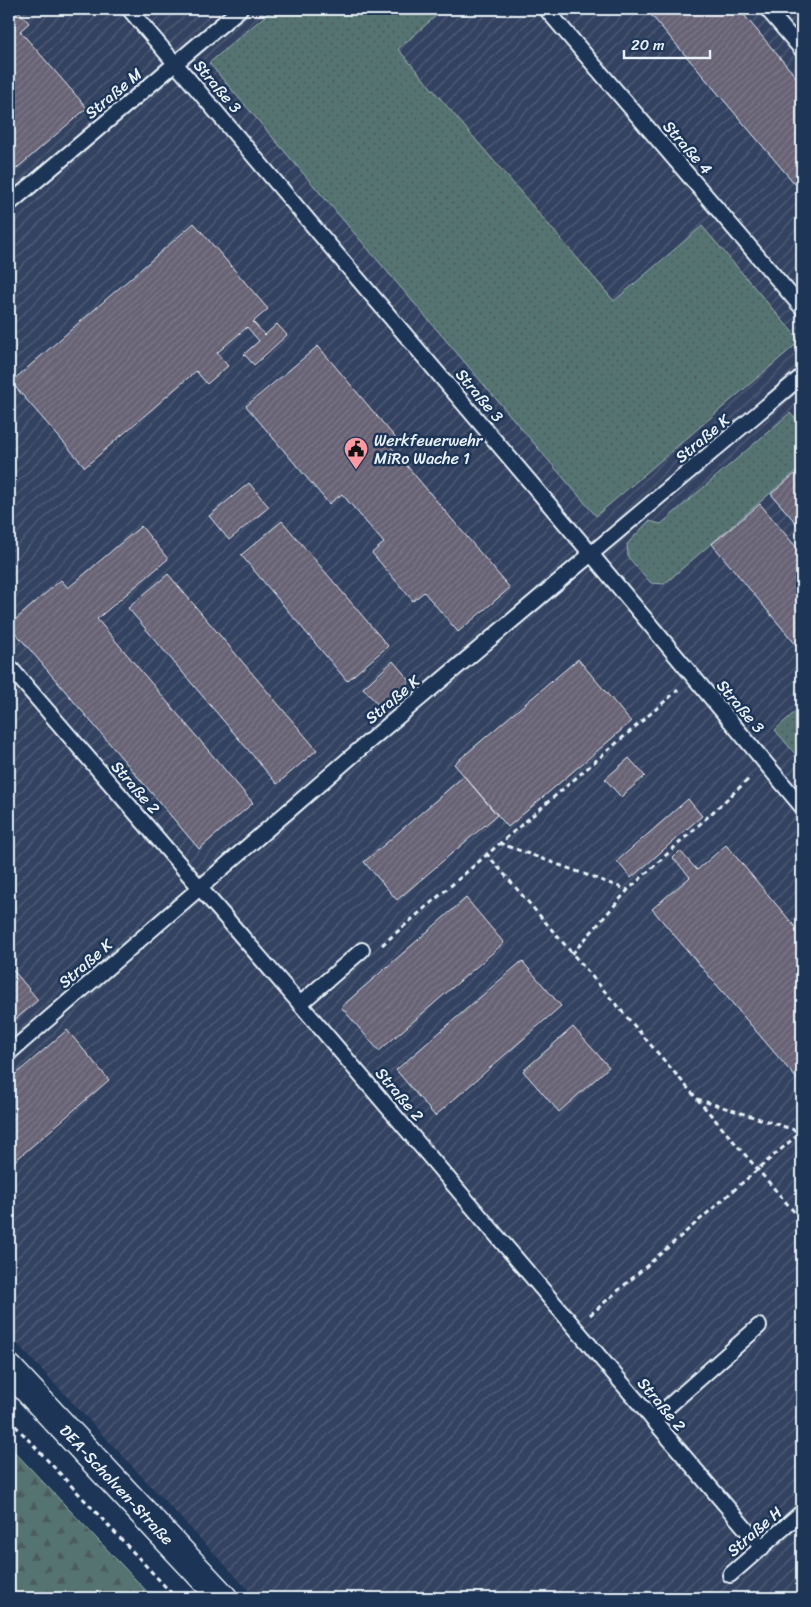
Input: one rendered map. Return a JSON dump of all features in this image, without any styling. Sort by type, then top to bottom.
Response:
[{"type":"street","name":"DEA-Scholven-Straße","points":[[9,1369],[223,1598]]},
{"type":"lane","name":"Straße 3","points":[[129,9],[592,555],[802,807]]},
{"type":"lane","name":"Straße M","points":[[9,204],[240,9]]},
{"type":"lane","name":"Straße 4","points":[[546,9],[802,308]]},
{"type":"lane","points":[[768,9],[802,50]]},
{"type":"lane","name":"Straße K","points":[[9,1053],[198,887],[802,376]]},
{"type":"lane","name":"Straße 2","points":[[9,666],[300,1004],[762,1548]]},
{"type":"lane","points":[[300,1004],[362,950]]},
{"type":"lane","points":[[653,1420],[759,1326]]},
{"type":"lane","name":"Straße H","points":[[730,1575],[802,1514]]},
{"type":"path","points":[[362,950],[375,951],[694,676]]},
{"type":"path","points":[[572,954],[628,890],[766,764]]},
{"type":"path","points":[[499,843],[628,890]]},
{"type":"path","points":[[486,854],[802,1221]]},
{"type":"path","points":[[696,1099],[802,1132]]},
{"type":"path","points":[[575,1328],[802,1132]]},
{"type":"path","points":[[9,1419],[176,1598]]},
{"type":"shaded area","points":[[9,9],[802,9],[802,1598],[256,1598],[9,1335]]},
{"type":"green space","points":[[273,9],[444,9],[398,49],[614,301],[702,226],[800,341],[596,516],[209,63]]},
{"type":"green space","points":[[790,413],[802,426],[802,466],[664,584],[651,583],[628,557],[627,544],[649,521],[661,524]]},
{"type":"green space","points":[[797,710],[802,716],[802,762],[775,730]]},
{"type":"green space","points":[[9,1446],[153,1598],[9,1598]]},
{"type":"building","points":[[9,9],[17,9],[29,23],[20,31],[87,108],[9,175]]},
{"type":"building","points":[[646,9],[739,9],[802,84],[802,178],[795,184]]},
{"type":"building","points":[[194,223],[268,309],[253,322],[265,335],[277,324],[287,335],[254,365],[244,354],[259,341],[247,327],[217,353],[228,366],[207,384],[196,371],[85,467],[11,382]]},
{"type":"building","name":"Werkfeuerwehr MiRo Wache 1","points":[[318,346],[398,441],[391,447],[510,588],[458,632],[424,592],[413,601],[372,553],[384,543],[342,494],[329,504],[246,406]]},
{"type":"building","points":[[802,468],[802,530],[771,494]]},
{"type":"building","points":[[249,483],[269,507],[229,540],[209,516]]},
{"type":"building","points":[[760,504],[802,554],[802,652],[712,544]]},
{"type":"building","points":[[282,521],[388,646],[347,681],[241,555]]},
{"type":"building","points":[[141,526],[168,559],[97,619],[253,803],[199,849],[9,625],[61,580],[68,588]]},
{"type":"building","points":[[168,574],[317,750],[277,784],[128,608]]},
{"type":"building","points":[[578,659],[631,722],[508,827],[454,764]]},
{"type":"building","points":[[393,661],[410,681],[380,707],[363,688]]},
{"type":"building","points":[[629,758],[645,776],[621,797],[605,779]]},
{"type":"building","points":[[464,776],[497,815],[397,900],[364,862]]},
{"type":"building","points":[[688,799],[702,816],[631,878],[617,861]]},
{"type":"building","points":[[726,845],[802,935],[802,1085],[652,909],[690,877],[673,858],[680,851],[697,870]]},
{"type":"building","points":[[466,898],[504,943],[379,1051],[341,1007]]},
{"type":"building","points":[[522,961],[561,1006],[435,1116],[396,1070]]},
{"type":"building","points":[[9,965],[38,1000],[9,1025]]},
{"type":"building","points":[[573,1027],[609,1067],[559,1112],[523,1071]]},
{"type":"building","points":[[67,1030],[109,1080],[9,1166],[9,1080]]},
{"type":"place","name":"Werkfeuerwehr MiRo Wache 1","points":[[356,470]]}]
